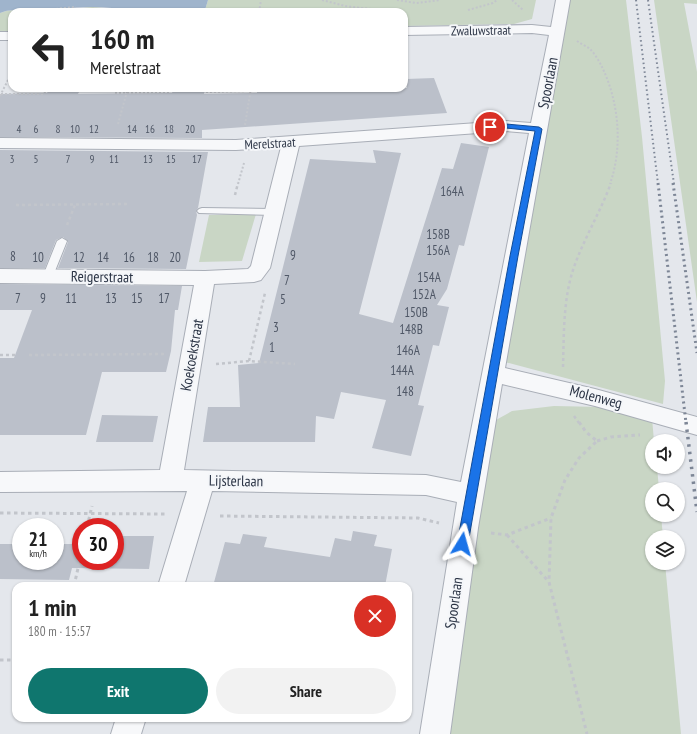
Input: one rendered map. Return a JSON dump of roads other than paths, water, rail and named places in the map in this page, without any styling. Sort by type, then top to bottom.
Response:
[{"type":"street","name":"Spoorlaan","points":[[436,734],[465,528],[492,374],[563,0]]},
{"type":"street","name":"Zwaluwstraat","points":[[408,31],[558,29]]},
{"type":"street","name":"Merelstraat","points":[[0,143],[250,144],[506,126],[539,129]]},
{"type":"street","points":[[205,278],[254,274],[260,268],[291,142]]},
{"type":"street","name":"Reigerstraat","points":[[0,276],[205,278]]},
{"type":"street","name":"Koekoekstraat","points":[[170,480],[205,278]]},
{"type":"street","name":"Molenweg","points":[[492,374],[563,389],[649,411],[697,426]]},
{"type":"street","points":[[172,582],[203,480]]},
{"type":"street","name":"Lijsterlaan","points":[[0,482],[203,480],[426,484],[471,494]]},
{"type":"street","points":[[126,734],[130,722]]},
{"type":"lane","points":[[202,211],[274,212]]},
{"type":"lane","points":[[48,276],[62,241]]},
{"type":"water","points":[[0,0],[208,0],[206,8],[8,8],[8,10],[0,13]]},
{"type":"railway","points":[[636,0],[658,184]]},
{"type":"railway","points":[[648,0],[674,184]]},
{"type":"railway","points":[[658,183],[686,423]]},
{"type":"railway","points":[[673,183],[697,353]]},
{"type":"railway","points":[[686,422],[697,512]]}]
